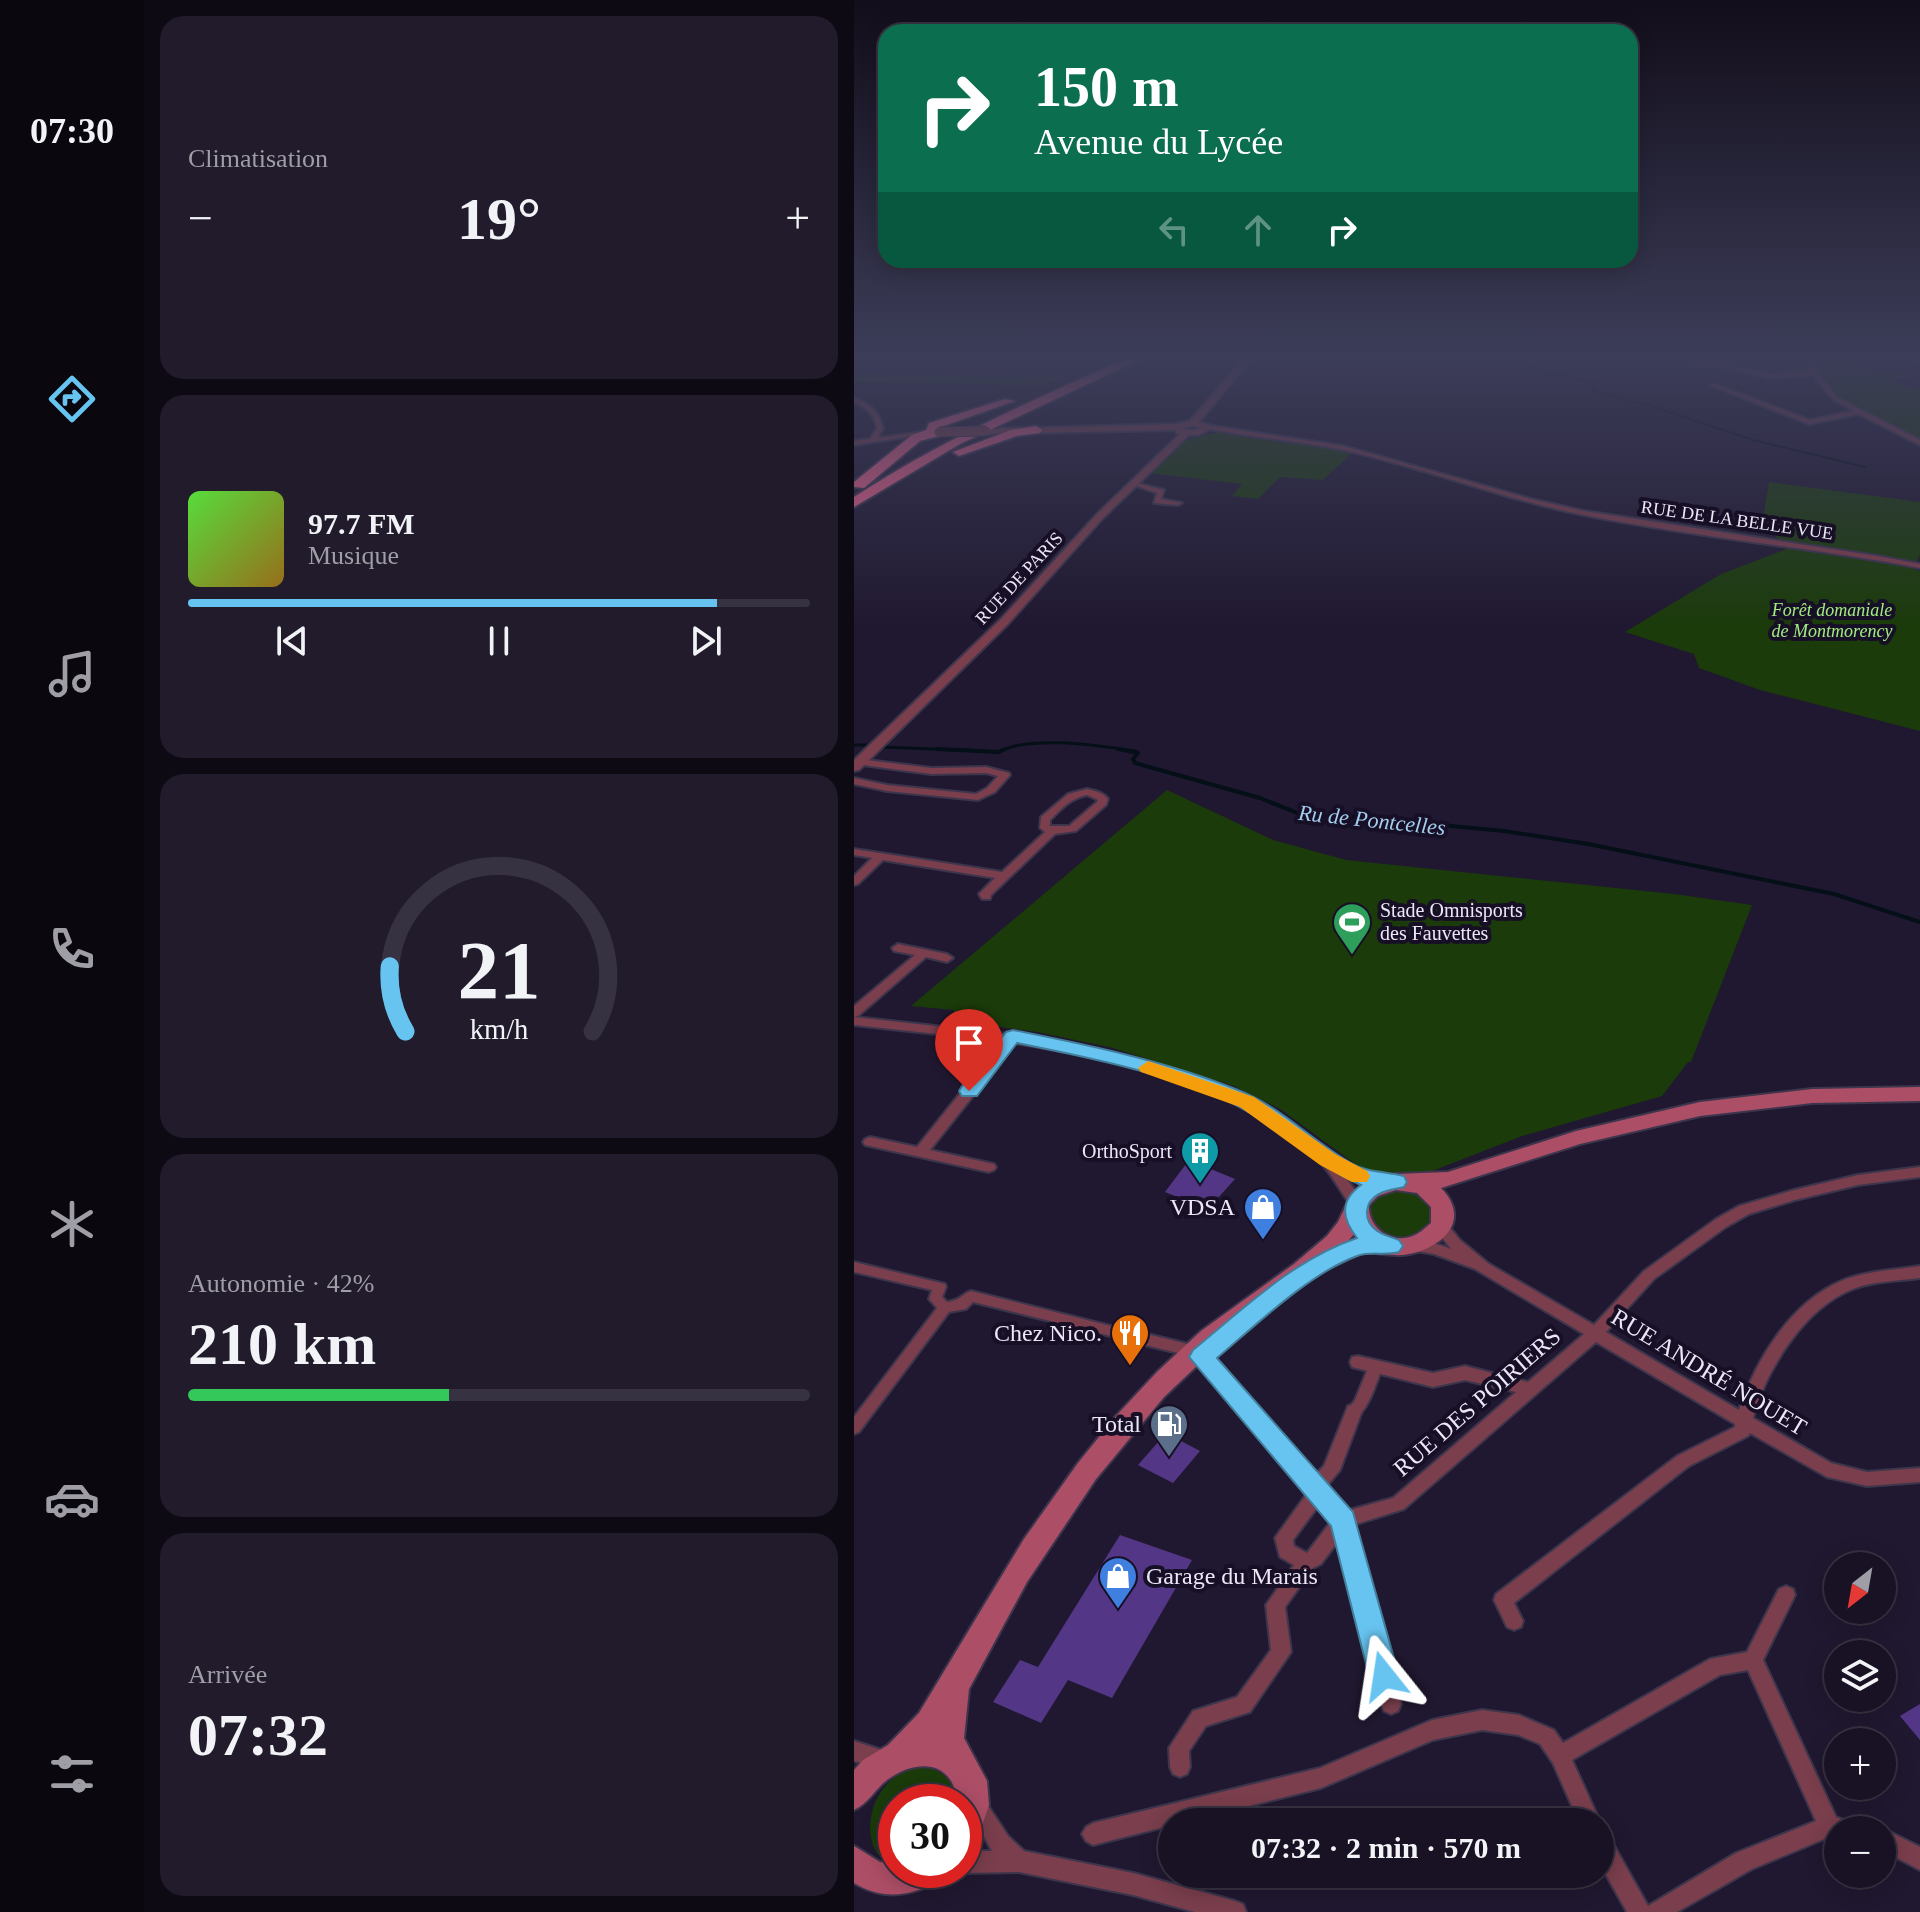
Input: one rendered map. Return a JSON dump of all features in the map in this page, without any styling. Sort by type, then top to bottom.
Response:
[{"type":"highway","points":[[854,489],[902,448]]},
{"type":"highway","points":[[854,496],[932,448]]},
{"type":"highway","points":[[854,504],[942,448]]},
{"type":"highway","points":[[854,504],[916,468],[960,448]]},
{"type":"main road","points":[[854,1794],[872,1771],[895,1757],[925,1729],[1032,1549],[1086,1476],[1198,1355],[1257,1300],[1333,1246],[1347,1231],[1356,1207],[1372,1188],[1403,1182],[1439,1182],[1486,1170],[1576,1138],[1700,1109],[1812,1096],[1920,1094]]},
{"type":"main road","points":[[1198,1355],[1333,1256],[1361,1245],[1400,1246],[1423,1242],[1443,1217],[1449,1196],[1486,1170]]},
{"type":"main road","points":[[1403,1182],[1432,1192],[1443,1217]]},
{"type":"main road","points":[[1356,1207],[1355,1221],[1368,1237],[1400,1246]]},
{"type":"main road","points":[[968,1656],[957,1682],[948,1725],[949,1738],[958,1762],[971,1784]]},
{"type":"main road","points":[[895,1757],[918,1750],[934,1751],[958,1762]]},
{"type":"main road","points":[[854,1862],[878,1878]]},
{"type":"main road","points":[[854,1882],[878,1879]]},
{"type":"street","name":"RUE DE PARIS","points":[[856,764],[1004,622],[1165,448]]},
{"type":"street","name":"RUE DE LA BELLE VUE","points":[[1345,448],[1522,499],[1581,512],[1857,553],[1920,566]]},
{"type":"street","points":[[1134,483],[1161,492],[1161,497],[1182,499],[1175,506]]},
{"type":"street","points":[[854,781],[887,788],[978,797],[991,790],[1005,775],[986,770],[931,771],[856,764]]},
{"type":"street","points":[[986,897],[985,894],[1003,876],[1052,831],[1072,829],[1080,824],[1103,799],[1091,792],[1069,798],[1045,819],[1045,828],[1052,831]]},
{"type":"street","points":[[854,852],[1003,876]]},
{"type":"street","points":[[854,882],[881,856]]},
{"type":"street","points":[[898,948],[947,958]]},
{"type":"street","points":[[854,1013],[923,954]]},
{"type":"street","points":[[854,1021],[1013,1036],[1136,1064],[1233,1095],[1268,1114],[1327,1160],[1372,1181],[1403,1182]]},
{"type":"street","points":[[920,1153],[1013,1036]]},
{"type":"street","points":[[870,1142],[989,1167]]},
{"type":"street","points":[[1327,1160],[1356,1207]]},
{"type":"street","name":"RUE DES POIRIERS","points":[[1343,1520],[1398,1504],[1597,1332],[1649,1275],[1698,1238],[1744,1210],[1858,1180],[1920,1172]]},
{"type":"street","name":"RUE ANDRÉ NOUET","points":[[1443,1217],[1455,1244],[1484,1268]]},
{"type":"street","name":"RUE ANDRÉ NOUET","points":[[1400,1246],[1436,1249],[1484,1268],[1827,1470],[1867,1479],[1920,1475]]},
{"type":"street","points":[[854,1267],[940,1287],[935,1299],[945,1307],[961,1305],[971,1296],[1198,1355],[1343,1520],[1391,1704]]},
{"type":"street","points":[[1514,1621],[1503,1600],[1683,1461],[1742,1431],[1746,1413],[1767,1364],[1795,1323],[1805,1314],[1842,1287],[1920,1272]]},
{"type":"street","points":[[854,1428],[945,1307]]},
{"type":"street","points":[[1358,1362],[1433,1380],[1465,1373],[1531,1389]]},
{"type":"street","points":[[1307,1562],[1286,1551],[1284,1538],[1331,1470],[1376,1366]]},
{"type":"street","points":[[1180,1767],[1179,1748],[1200,1718],[1243,1705],[1281,1652],[1275,1605],[1343,1520]]},
{"type":"street","points":[[1560,1756],[1717,1666],[1753,1660],[1774,1625],[1786,1595]]},
{"type":"street","points":[[1753,1660],[1831,1816]]},
{"type":"street","points":[[1093,1834],[1321,1778],[1432,1730],[1482,1720],[1519,1725],[1547,1737],[1560,1756],[1584,1808]]},
{"type":"street","points":[[854,1751],[874,1759],[895,1757]]},
{"type":"street","points":[[982,1814],[986,1825],[1019,1861]]},
{"type":"street","points":[[1656,1912],[1744,1861],[1824,1833]]},
{"type":"street","points":[[1896,1846],[1920,1859]]},
{"type":"street","points":[[982,1862],[1019,1861],[1133,1884],[1235,1912]]},
{"type":"street","points":[[1614,1868],[1639,1912]]},
{"type":"green space","points":[[1174,448],[1334,448],[1353,452],[1323,480],[1280,477],[1258,499],[1232,496],[1242,484],[1148,473]]},
{"type":"green space","name":"Forêt domaniale de Montmorency","points":[[1769,482],[1920,502],[1920,554],[1914,569],[1920,571],[1920,731],[1760,690],[1699,668],[1694,654],[1625,632],[1721,574],[1789,548],[1762,525]]},
{"type":"green space","name":"Stade Omnisports des Fauvettes","points":[[1167,790],[1273,840],[1346,860],[1752,905],[1691,1062],[1662,1096],[1522,1136],[1417,1177],[1373,1177],[1280,1109],[1234,1086],[1113,1048],[1037,1032],[950,1020],[954,1010],[911,1006]]},
{"type":"green space","points":[[1396,1190],[1417,1194],[1430,1207],[1429,1224],[1418,1233],[1393,1238],[1380,1235],[1364,1207],[1376,1195]]},
{"type":"green space","points":[[924,1767],[937,1771],[951,1784],[887,1784],[904,1772]]},
{"type":"green space","points":[[877,1798],[878,1853],[870,1832],[871,1815]]},
{"type":"building","name":"OrthoSport","points":[[1189,1160],[1235,1179],[1208,1209],[1165,1192]]},
{"type":"building","name":"Total","points":[[1166,1433],[1200,1451],[1173,1483],[1138,1465]]},
{"type":"building","name":"Garage du Marais","points":[[1120,1535],[1192,1560],[1112,1698],[1068,1680],[1041,1723],[993,1702],[1020,1660],[1038,1667]]},
{"type":"building","points":[[1920,1704],[1920,1740],[1900,1716]]},
{"type":"waterway","points":[[1787,448],[1865,467]]},
{"type":"waterway","name":"Ru de Pontcelles","points":[[1004,750],[1048,743],[1136,751]]},
{"type":"waterway","name":"Ru de Pontcelles","points":[[854,745],[868,745]]},
{"type":"waterway","name":"Ru de Pontcelles","points":[[881,747],[952,750]]},
{"type":"waterway","name":"Ru de Pontcelles","points":[[937,749],[952,750]]},
{"type":"waterway","name":"Ru de Pontcelles","points":[[1118,749],[1138,753],[1133,759],[1135,763],[1260,798],[1310,818],[1335,815],[1504,831],[1588,844],[1834,894],[1920,922]]},
{"type":"waterway","name":"Ru de Pontcelles","points":[[952,750],[985,751]]},
{"type":"waterway","name":"Ru de Pontcelles","points":[[952,750],[1004,750]]},
{"type":"slow traffic","points":[[1148,1068],[1212,1087],[1247,1102],[1308,1143],[1327,1160],[1359,1176]]},
{"type":"place","name":"Stade Omnisports des Fauvettes","points":[[1352,956]]},
{"type":"place","name":"OrthoSport","points":[[1200,1185]]},
{"type":"place","name":"VDSA","points":[[1263,1241]]},
{"type":"place","name":"Chez Nico.","points":[[1130,1367]]},
{"type":"place","name":"Total","points":[[1169,1458]]},
{"type":"place","name":"Garage du Marais","points":[[1118,1610]]},
{"type":"route","points":[[969,1091],[1013,1036],[1060,1045],[1136,1064],[1233,1095],[1268,1114],[1327,1160],[1372,1181],[1396,1182],[1384,1183],[1363,1194],[1355,1211],[1355,1221],[1368,1237],[1391,1246],[1361,1245],[1333,1256],[1268,1302],[1201,1357],[1343,1520],[1384,1676]]}]
